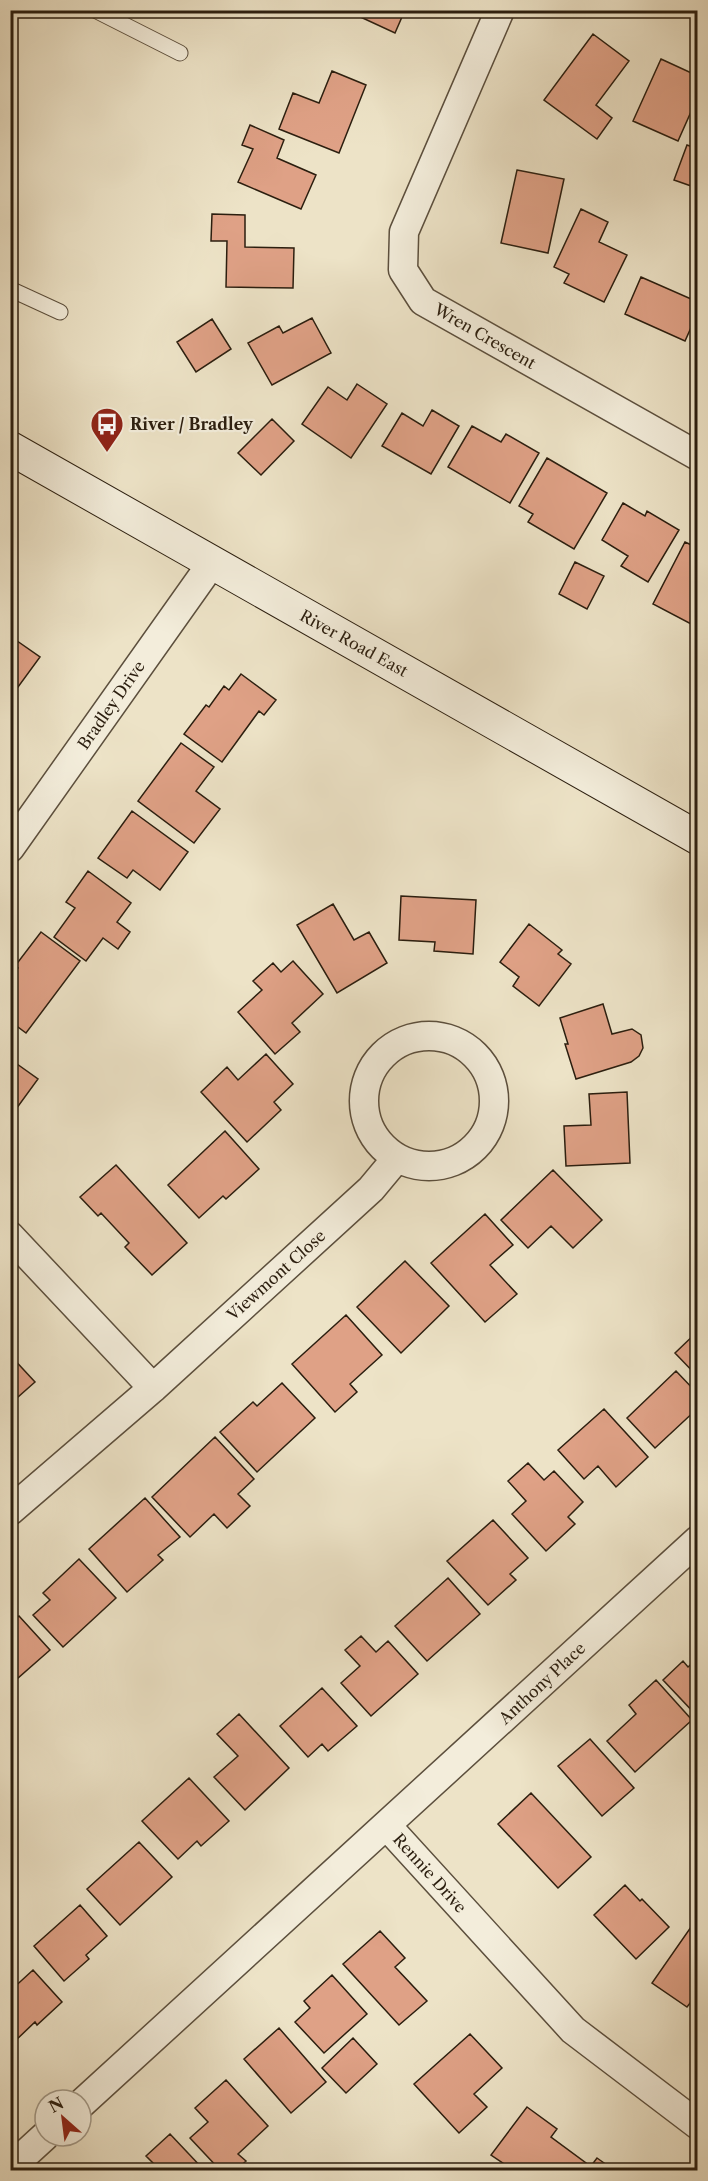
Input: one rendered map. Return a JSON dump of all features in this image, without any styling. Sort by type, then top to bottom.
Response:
[{"type":"street","name":"Wren Crescent","points":[[500,10],[404,232],[403,270],[423,301],[698,456]]},
{"type":"street","name":"River Road East","points":[[10,448],[698,838]]},
{"type":"street","name":"Bradley Drive","points":[[10,848],[212,563]]},
{"type":"street","points":[[426,1035],[447,1038],[466,1047],[482,1062],[492,1082],[495,1104],[490,1126],[478,1145],[461,1159],[440,1166],[417,1166],[396,1159],[380,1145],[369,1128],[363,1107],[365,1086],[373,1067],[387,1051],[405,1040],[426,1035]]},
{"type":"street","name":"Viewmont Close","points":[[10,1510],[153,1388],[371,1189],[396,1159]]},
{"type":"street","points":[[10,1236],[153,1388]]},
{"type":"street","name":"Anthony Place","points":[[387,1826],[698,1540]]},
{"type":"street","name":"Rennie Drive","points":[[93,2093],[387,1826],[573,2030],[698,2125]]},
{"type":"street","points":[[10,2168],[33,2147]]},
{"type":"lane","points":[[95,10],[180,53]]},
{"type":"lane","points":[[10,289],[60,312]]},
{"type":"building","points":[[355,10],[405,10],[395,33],[354,14]]},
{"type":"building","points":[[593,34],[629,61],[596,105],[612,118],[597,139],[544,100]]},
{"type":"building","points":[[661,59],[698,76],[698,96],[678,141],[633,121]]},
{"type":"building","points":[[332,71],[366,85],[339,153],[279,129],[293,93],[319,103]]},
{"type":"building","points":[[250,125],[284,140],[277,158],[316,175],[301,209],[238,182],[253,149],[242,145]]},
{"type":"building","points":[[687,145],[698,149],[698,178],[694,187],[674,180]]},
{"type":"building","points":[[517,170],[564,179],[548,253],[501,243]]},
{"type":"building","points":[[581,209],[608,222],[599,242],[627,255],[604,302],[564,283],[569,274],[554,267]]},
{"type":"building","points":[[212,214],[245,215],[245,247],[294,248],[293,288],[226,287],[227,241],[211,241]]},
{"type":"building","points":[[641,277],[698,302],[698,312],[685,341],[625,314]]},
{"type":"building","points":[[312,318],[331,353],[272,385],[248,343],[279,326],[283,333]]},
{"type":"building","points":[[212,319],[231,349],[196,372],[177,342]]},
{"type":"building","points":[[357,384],[387,404],[351,458],[302,424],[328,387],[347,400]]},
{"type":"building","points":[[432,410],[459,426],[431,474],[382,446],[402,413],[423,426]]},
{"type":"building","points":[[272,419],[294,441],[261,475],[238,453]]},
{"type":"building","points":[[472,426],[501,442],[506,434],[539,453],[510,503],[448,467]]},
{"type":"building","points":[[547,458],[607,493],[574,549],[528,522],[533,514],[519,506]]},
{"type":"building","points":[[623,503],[645,516],[647,511],[679,530],[648,582],[621,566],[628,556],[602,540]]},
{"type":"building","points":[[685,542],[698,548],[698,616],[693,625],[653,604]]},
{"type":"building","points":[[575,562],[604,576],[587,609],[559,594]]},
{"type":"building","points":[[10,636],[40,657],[10,698]]},
{"type":"building","points":[[241,674],[276,700],[264,715],[259,711],[222,762],[184,734],[206,705],[209,707],[224,686],[229,690]]},
{"type":"building","points":[[181,743],[214,767],[196,791],[220,809],[194,843],[138,801]]},
{"type":"building","points":[[132,811],[188,852],[160,890],[133,870],[127,878],[98,858]]},
{"type":"building","points":[[88,871],[131,903],[117,922],[130,932],[118,949],[103,938],[86,961],[54,937],[75,908],[66,902]]},
{"type":"building","points":[[401,896],[476,900],[473,954],[434,951],[435,942],[399,940]]},
{"type":"building","points":[[333,904],[354,940],[369,932],[387,963],[337,993],[297,925]]},
{"type":"building","points":[[529,924],[562,950],[558,954],[571,964],[539,1006],[513,986],[519,977],[500,962]]},
{"type":"building","points":[[41,932],[80,961],[26,1033],[10,1021],[10,978],[18,968],[15,966]]},
{"type":"building","points":[[293,961],[323,994],[292,1023],[300,1032],[275,1054],[238,1012],[262,990],[253,981],[273,963],[281,972]]},
{"type":"building","points":[[603,1004],[612,1034],[632,1029],[641,1035],[643,1048],[639,1056],[631,1062],[576,1079],[560,1018]]},
{"type":"building","points":[[266,1054],[293,1084],[274,1102],[281,1110],[247,1142],[201,1092],[227,1067],[238,1080]]},
{"type":"building","points":[[10,1059],[38,1079],[11,1116],[10,1116]]},
{"type":"building","points":[[627,1092],[630,1163],[566,1166],[564,1126],[591,1125],[589,1094]]},
{"type":"building","points":[[225,1131],[259,1169],[226,1199],[223,1196],[199,1218],[168,1185]]},
{"type":"building","points":[[116,1165],[187,1243],[152,1275],[125,1247],[129,1243],[101,1213],[98,1216],[80,1197]]},
{"type":"building","points":[[553,1170],[602,1220],[573,1248],[551,1226],[528,1248],[501,1220]]},
{"type":"building","points":[[485,1214],[513,1245],[490,1265],[517,1294],[485,1322],[431,1263]]},
{"type":"building","points":[[405,1261],[449,1306],[401,1353],[357,1307]]},
{"type":"building","points":[[346,1315],[382,1355],[350,1384],[357,1392],[335,1412],[292,1364]]},
{"type":"building","points":[[698,1331],[698,1377],[675,1353]]},
{"type":"building","points":[[10,1355],[35,1382],[10,1404]]},
{"type":"building","points":[[676,1371],[698,1394],[698,1408],[655,1448],[627,1418]]},
{"type":"building","points":[[282,1383],[315,1418],[257,1472],[220,1432],[253,1402],[257,1406]]},
{"type":"building","points":[[604,1409],[648,1457],[616,1487],[598,1466],[584,1479],[558,1450]]},
{"type":"building","points":[[215,1437],[254,1479],[238,1494],[250,1506],[227,1528],[214,1514],[190,1537],[152,1497]]},
{"type":"building","points":[[528,1463],[544,1480],[554,1471],[583,1502],[568,1517],[575,1524],[546,1551],[512,1514],[526,1501],[508,1481]]},
{"type":"building","points":[[145,1498],[180,1537],[158,1555],[163,1560],[127,1592],[89,1549]]},
{"type":"building","points":[[493,1520],[528,1558],[510,1574],[516,1580],[488,1605],[447,1561]]},
{"type":"building","points":[[79,1559],[116,1598],[63,1647],[33,1615],[50,1600],[43,1593]]},
{"type":"building","points":[[448,1578],[480,1614],[427,1661],[395,1626]]},
{"type":"building","points":[[19,1616],[50,1650],[10,1685],[10,1623]]},
{"type":"building","points":[[361,1636],[376,1652],[388,1641],[418,1674],[371,1716],[341,1683],[360,1666],[345,1650]]},
{"type":"building","points":[[698,1658],[698,1717],[663,1680],[683,1661],[688,1667]]},
{"type":"building","points":[[656,1680],[692,1720],[635,1772],[607,1741],[636,1714],[629,1705]]},
{"type":"building","points":[[322,1688],[357,1726],[328,1751],[322,1744],[308,1757],[280,1726]]},
{"type":"building","points":[[239,1714],[289,1768],[245,1810],[214,1777],[238,1756],[217,1734]]},
{"type":"building","points":[[590,1739],[634,1788],[602,1816],[558,1766]]},
{"type":"building","points":[[189,1778],[229,1821],[201,1846],[197,1841],[178,1859],[142,1821]]},
{"type":"building","points":[[531,1793],[591,1857],[558,1888],[498,1824]]},
{"type":"building","points":[[139,1842],[172,1877],[120,1925],[87,1889]]},
{"type":"building","points":[[625,1885],[669,1927],[636,1959],[594,1915]]},
{"type":"building","points":[[80,1905],[107,1936],[86,1955],[89,1959],[64,1981],[34,1946]]},
{"type":"building","points":[[691,1927],[698,1932],[698,1993],[687,2007],[652,1983]]},
{"type":"building","points":[[380,1931],[405,1958],[395,1967],[427,2001],[399,2025],[343,1964]]},
{"type":"building","points":[[33,1970],[62,2002],[37,2025],[35,2022],[14,2042],[10,2038],[10,1991]]},
{"type":"building","points":[[332,1975],[367,2014],[324,2053],[295,2022],[310,2008],[304,2001]]},
{"type":"building","points":[[279,2028],[326,2082],[291,2113],[244,2059]]},
{"type":"building","points":[[470,2034],[502,2068],[474,2094],[487,2107],[459,2133],[414,2084]]},
{"type":"building","points":[[353,2038],[377,2064],[346,2093],[322,2068]]},
{"type":"building","points":[[226,2080],[268,2126],[238,2154],[246,2161],[236,2170],[220,2170],[190,2138],[208,2122],[195,2108]]},
{"type":"building","points":[[527,2107],[557,2129],[551,2137],[586,2163],[581,2170],[513,2170],[491,2155]]},
{"type":"building","points":[[170,2134],[204,2170],[149,2170],[155,2165],[146,2156]]},
{"type":"building","points":[[597,2158],[614,2170],[588,2170]]},
{"type":"place","name":"River / Bradley","points":[[107,453]]}]
